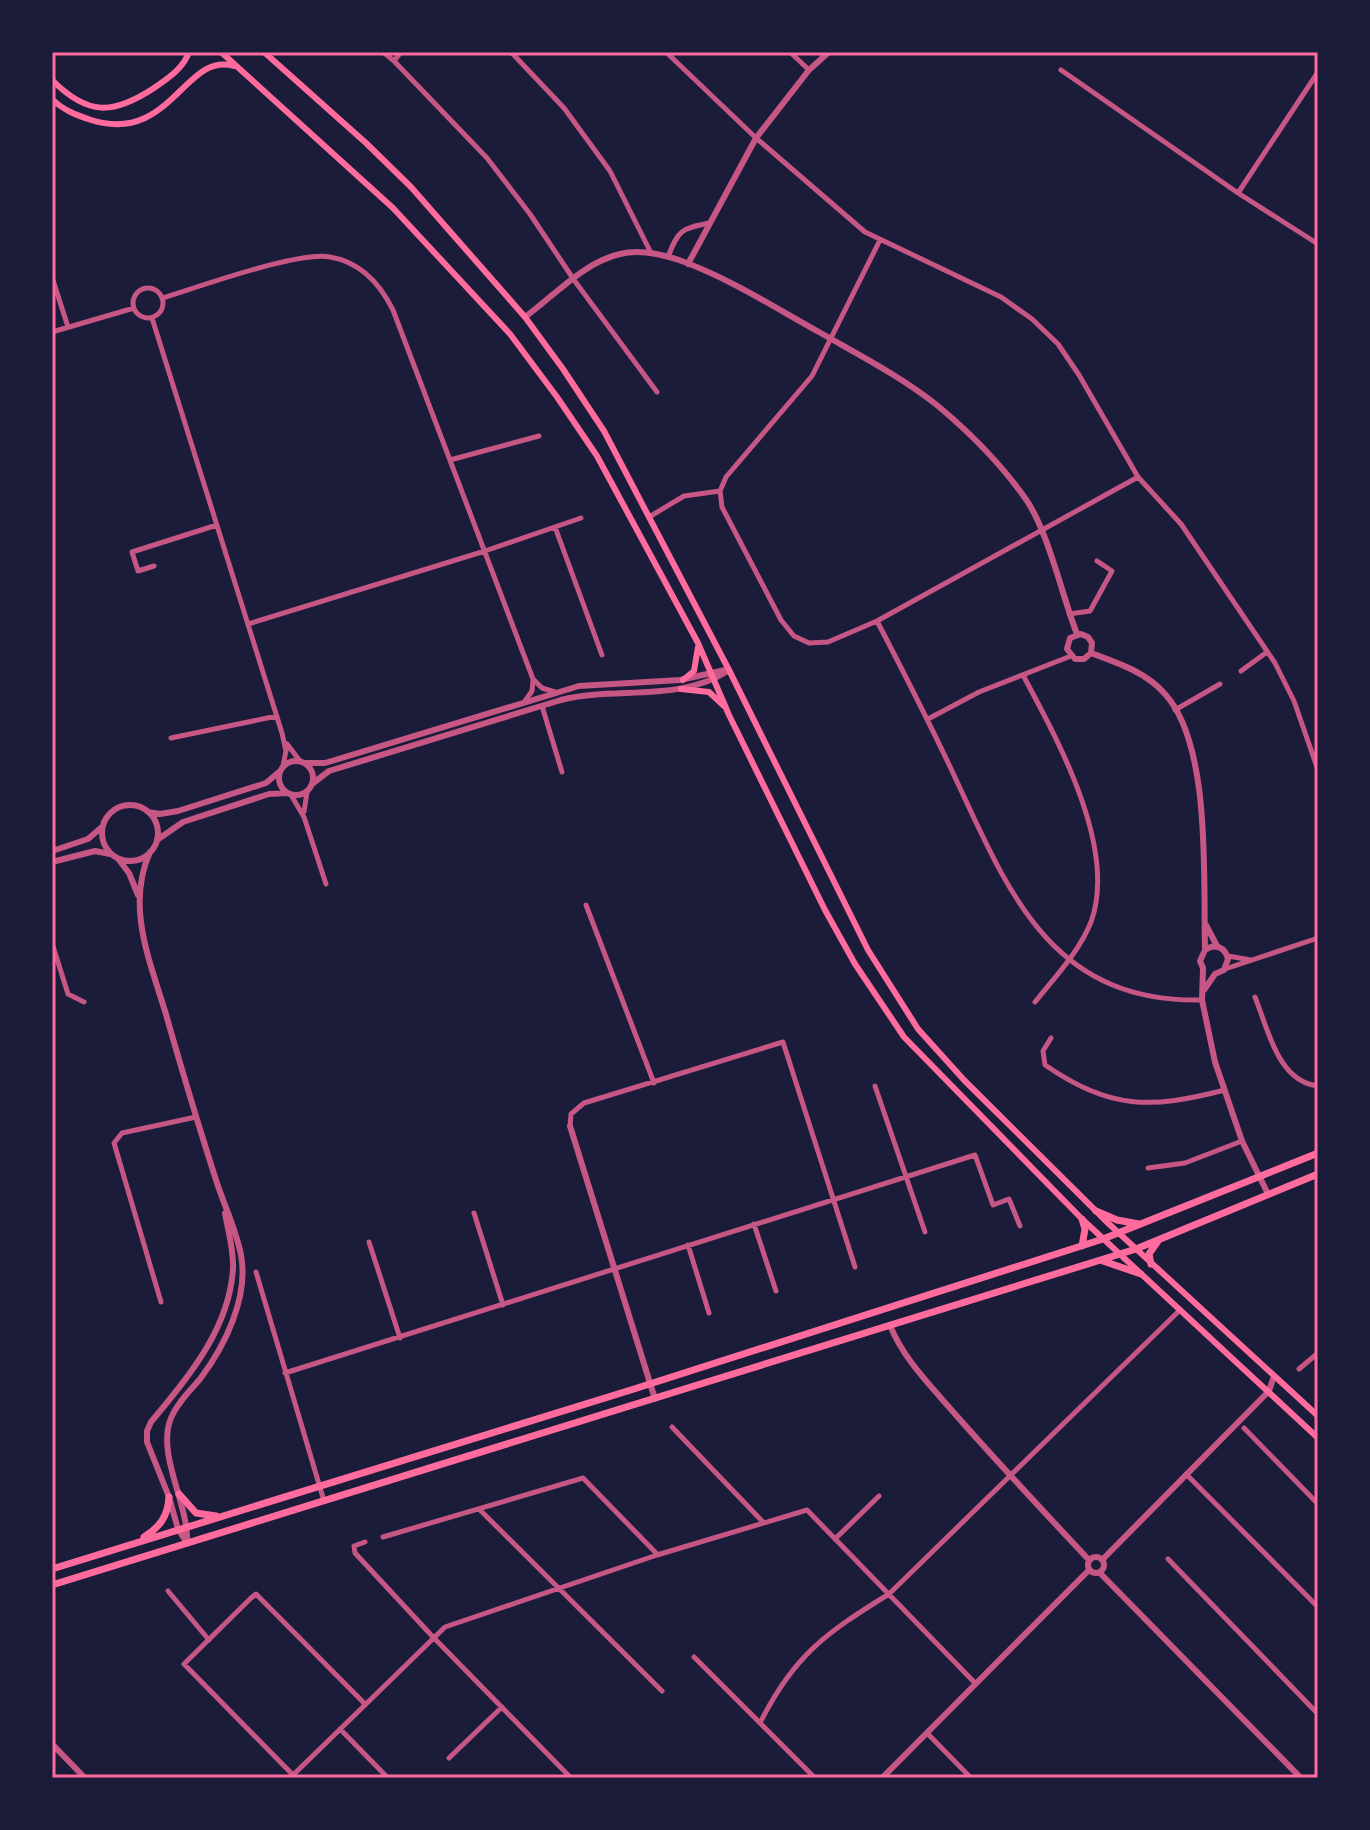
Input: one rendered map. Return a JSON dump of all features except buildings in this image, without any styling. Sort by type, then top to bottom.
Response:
[{"type":"main road","points":[[52,80],[81,102],[101,108],[123,106],[167,79],[184,62],[189,52]]},
{"type":"main road","points":[[221,52],[393,208],[510,334],[557,397],[597,456],[698,643],[832,923],[855,964],[904,1037],[1082,1219],[1318,1438]]},
{"type":"main road","points":[[265,52],[411,187],[525,317],[604,431],[729,670],[868,950],[918,1029],[964,1080],[1118,1233],[1318,1416]]},
{"type":"main road","points":[[52,99],[76,115],[99,122],[138,121],[159,112],[206,69],[226,64],[241,69]]},
{"type":"main road","points":[[683,680],[694,671],[698,643]]},
{"type":"main road","points":[[681,689],[709,692],[728,711]]},
{"type":"main road","points":[[52,1569],[1082,1246],[1318,1153]]},
{"type":"main road","points":[[52,1585],[1136,1249],[1318,1174]]},
{"type":"main road","points":[[1096,1211],[1124,1222],[1145,1223]]},
{"type":"main road","points":[[1082,1219],[1085,1229],[1082,1246]]},
{"type":"main road","points":[[1151,1264],[1149,1254],[1159,1240]]},
{"type":"main road","points":[[1097,1261],[1118,1264],[1141,1274]]},
{"type":"main road","points":[[179,1494],[196,1513],[222,1516]]},
{"type":"main road","points":[[135,1543],[162,1522],[169,1508],[169,1497]]},
{"type":"street","points":[[383,52],[487,158],[657,392]]},
{"type":"street","points":[[394,61],[401,52]]},
{"type":"street","points":[[511,52],[564,108],[610,171],[651,253]]},
{"type":"street","points":[[666,52],[833,206],[880,240],[1001,297],[1032,319],[1058,344],[1138,477],[1181,524],[1284,678],[1318,770]]},
{"type":"street","points":[[790,52],[809,70]]},
{"type":"street","points":[[688,264],[756,138],[809,70],[829,52]]},
{"type":"street","points":[[1061,70],[1238,193],[1318,244]]},
{"type":"street","points":[[1238,193],[1318,72]]},
{"type":"street","points":[[668,257],[675,238],[683,229],[711,222]]},
{"type":"street","points":[[880,240],[812,376],[726,477],[720,491],[722,507],[781,620],[794,636],[809,643],[828,642],[877,621],[1138,477]]},
{"type":"street","points":[[525,317],[596,262],[642,251],[688,264],[750,293],[895,376],[953,420],[1027,500],[1077,634]]},
{"type":"street","points":[[163,298],[316,256],[342,260],[363,271],[383,289],[533,679],[542,688],[555,692]]},
{"type":"street","points":[[52,277],[68,327]]},
{"type":"street","points":[[142,289],[156,289],[163,298],[161,311],[152,318],[141,316],[134,308],[134,296],[142,289]]},
{"type":"street","points":[[52,332],[134,308]]},
{"type":"street","points":[[152,318],[282,733],[286,751],[279,782],[304,817],[326,884]]},
{"type":"street","points":[[450,460],[539,436]]},
{"type":"street","points":[[649,517],[684,496],[720,491]]},
{"type":"street","points":[[248,624],[581,518]]},
{"type":"street","points":[[154,566],[138,571],[132,552],[217,525]]},
{"type":"street","points":[[555,527],[602,655]]},
{"type":"street","points":[[1069,614],[1090,611],[1112,571],[1097,561]]},
{"type":"street","points":[[877,621],[928,719],[994,861],[1019,905],[1050,944],[1096,976],[1140,994],[1170,1001],[1202,1000]]},
{"type":"street","points":[[1077,634],[1085,635],[1091,639],[1091,653],[1080,660],[1071,656],[1067,649],[1068,642],[1077,634]]},
{"type":"street","points":[[1241,671],[1267,652]]},
{"type":"street","points":[[1091,653],[1144,676],[1168,697],[1188,735],[1200,786],[1205,950],[1201,957],[1202,1000],[1215,1062],[1242,1141],[1268,1194]]},
{"type":"street","points":[[928,719],[979,692],[1071,656]]},
{"type":"street","points":[[52,851],[88,839],[103,826],[108,816],[123,806],[160,814],[178,811],[266,783],[287,762],[325,763],[555,692],[596,684],[683,680],[729,670]]},
{"type":"street","points":[[304,817],[307,792],[329,771],[542,706],[597,693],[681,689],[715,679],[729,670]]},
{"type":"street","points":[[1023,675],[1060,745],[1087,817],[1095,859],[1096,899],[1092,918],[1069,960],[1035,1002]]},
{"type":"street","points":[[525,701],[532,691],[533,679]]},
{"type":"street","points":[[1175,710],[1220,684]]},
{"type":"street","points":[[542,706],[562,772]]},
{"type":"street","points":[[171,738],[277,716]]},
{"type":"street","points":[[282,733],[290,750],[313,773],[312,784]]},
{"type":"street","points":[[187,1543],[188,1527],[168,1452],[171,1418],[218,1352],[239,1301],[242,1276],[235,1233],[196,1117],[141,931],[142,877],[157,840],[183,822],[269,794],[307,792]]},
{"type":"street","points":[[146,811],[155,821],[157,840]]},
{"type":"street","points":[[103,826],[105,845],[135,886],[140,907]]},
{"type":"street","points":[[52,862],[95,851],[136,860],[150,852]]},
{"type":"street","points":[[586,905],[654,1083]]},
{"type":"street","points":[[1204,922],[1217,946],[1228,956],[1252,960]]},
{"type":"street","points":[[1204,990],[1215,974],[1225,969],[1318,938]]},
{"type":"street","points":[[52,943],[68,994],[84,1002]]},
{"type":"street","points":[[1205,950],[1217,946]]},
{"type":"street","points":[[1225,969],[1228,956]]},
{"type":"street","points":[[1203,968],[1215,974]]},
{"type":"street","points":[[1255,997],[1284,1066],[1295,1078],[1318,1086]]},
{"type":"street","points":[[1051,1038],[1043,1051],[1045,1065],[1070,1083],[1095,1094],[1138,1103],[1177,1102],[1225,1090]]},
{"type":"street","points":[[655,1399],[570,1126],[571,1114],[584,1103],[783,1042],[855,1267]]},
{"type":"street","points":[[875,1086],[925,1232]]},
{"type":"street","points":[[161,1302],[114,1143],[122,1133],[196,1117]]},
{"type":"street","points":[[1148,1168],[1185,1163],[1242,1141]]},
{"type":"street","points":[[285,1373],[975,1155],[993,1205],[1009,1199],[1020,1226]]},
{"type":"street","points":[[187,1543],[178,1529],[147,1442],[147,1431],[201,1359],[224,1312],[233,1267],[221,1194]]},
{"type":"street","points":[[474,1213],[503,1305]]},
{"type":"street","points":[[754,1223],[776,1291]]},
{"type":"street","points":[[369,1242],[400,1338]]},
{"type":"street","points":[[688,1245],[709,1313]]},
{"type":"street","points":[[256,1272],[324,1501]]},
{"type":"street","points":[[760,1723],[777,1688],[793,1667],[842,1623],[889,1594],[1180,1310]]},
{"type":"street","points":[[882,1778],[1089,1570],[1089,1560],[1011,1478],[916,1369],[890,1325]]},
{"type":"street","points":[[1299,1369],[1318,1353]]},
{"type":"street","points":[[1102,1560],[1269,1391],[1274,1376]]},
{"type":"street","points":[[672,1427],[762,1521]]},
{"type":"street","points":[[1244,1428],[1318,1504]]},
{"type":"street","points":[[1186,1474],[1318,1607]]},
{"type":"street","points":[[383,1537],[583,1478],[657,1555]]},
{"type":"street","points":[[835,1539],[879,1496]]},
{"type":"street","points":[[479,1509],[662,1691]]},
{"type":"street","points":[[365,1704],[256,1594],[184,1664],[292,1776],[445,1627],[762,1521],[807,1510],[976,1684]]},
{"type":"street","points":[[365,1542],[354,1546],[355,1553],[571,1778]]},
{"type":"street","points":[[1089,1560],[1096,1556],[1102,1560],[1104,1567],[1100,1573]]},
{"type":"street","points":[[1168,1559],[1318,1714]]},
{"type":"street","points":[[1089,1570],[1100,1573],[1301,1778]]},
{"type":"street","points":[[168,1591],[209,1640]]},
{"type":"street","points":[[694,1657],[815,1778]]},
{"type":"street","points":[[449,1758],[502,1707]]},
{"type":"street","points":[[340,1729],[388,1778]]},
{"type":"street","points":[[927,1733],[971,1778]]},
{"type":"street","points":[[52,1744],[85,1778]]}]
